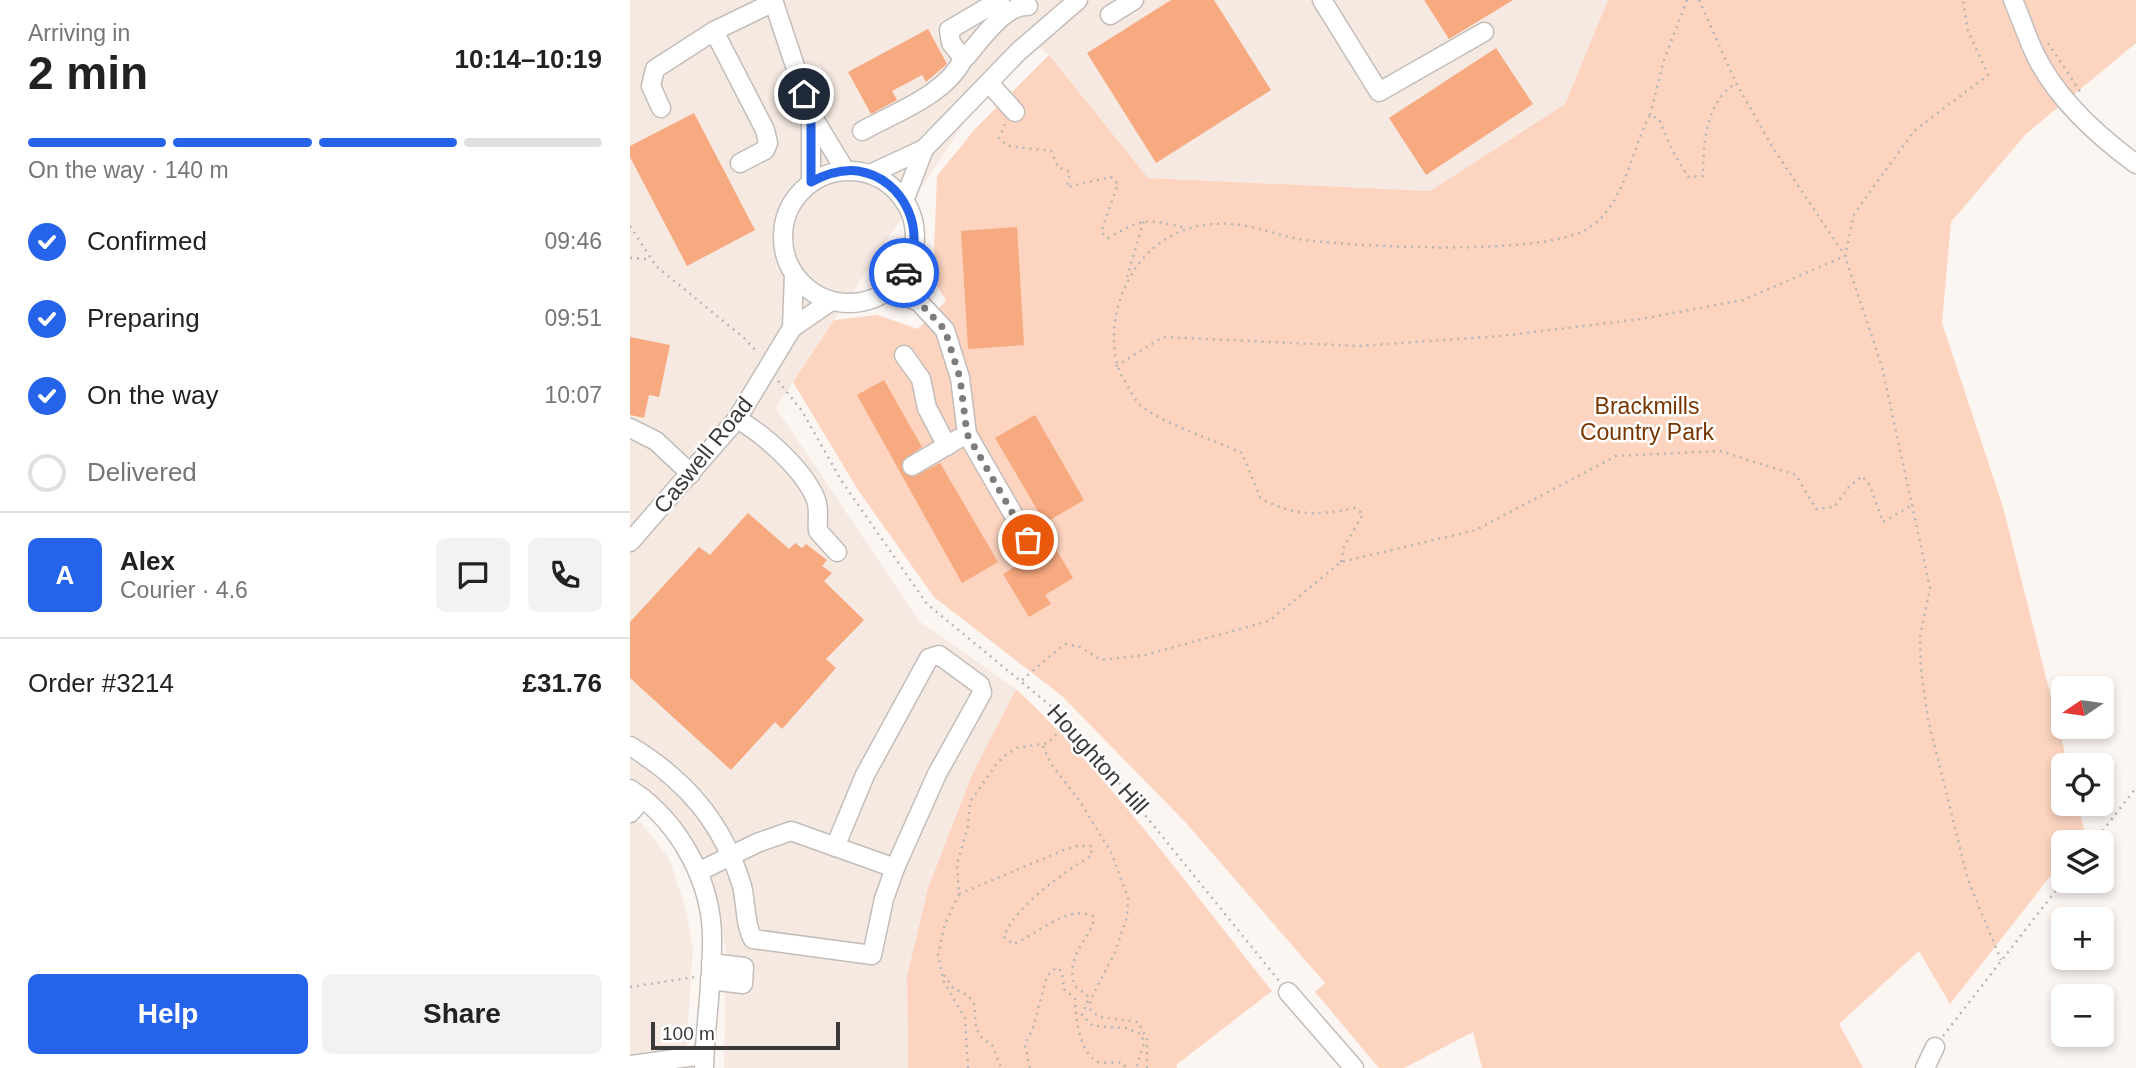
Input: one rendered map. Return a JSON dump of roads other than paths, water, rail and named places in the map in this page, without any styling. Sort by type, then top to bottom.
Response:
[{"type":"street","points":[[964,57],[957,53],[951,43],[949,30],[1000,0]]},
{"type":"street","points":[[870,174],[924,149],[1049,25],[1079,0]]},
{"type":"street","points":[[1110,15],[1134,0]]},
{"type":"street","points":[[1322,0],[1379,92],[1484,32]]},
{"type":"street","points":[[2013,0],[2036,58],[2069,103],[2103,140],[2136,164]]},
{"type":"street","points":[[661,108],[651,86],[655,69],[714,31],[773,1],[811,114],[845,170]]},
{"type":"street","points":[[862,131],[937,89],[954,75],[964,57],[1018,6],[1026,3],[1049,25]]},
{"type":"street","points":[[714,31],[765,131],[768,143],[765,149],[740,163]]},
{"type":"street","points":[[989,83],[1014,110]]},
{"type":"street","points":[[811,114],[811,182]]},
{"type":"street","points":[[904,201],[924,149]]},
{"type":"street","points":[[845,170],[870,174],[889,184],[904,201],[913,222],[915,244],[908,266],[889,289],[861,302],[831,301],[810,291],[794,275],[785,256],[784,225],[796,196],[811,182],[827,174],[845,170]]},
{"type":"street","points":[[908,266],[919,302]]},
{"type":"street","name":"Caswell Road","points":[[792,328],[794,275]]},
{"type":"street","points":[[889,289],[919,302],[945,330],[960,378],[967,434],[1028,540]]},
{"type":"street","name":"Caswell Road","points":[[630,542],[737,419],[792,328],[831,301]]},
{"type":"street","points":[[904,355],[921,379],[927,408],[947,446]]},
{"type":"street","points":[[737,419],[763,434],[792,465],[817,501],[818,531],[837,552]]},
{"type":"street","points":[[630,428],[656,441],[691,474]]},
{"type":"street","points":[[912,466],[967,434]]},
{"type":"street","points":[[630,746],[664,768],[691,792],[721,832],[744,893],[753,939],[870,956],[895,868],[937,774],[982,693],[980,685],[939,655],[929,658],[889,727],[835,847]]},
{"type":"street","points":[[630,813],[637,793],[658,811],[686,848],[698,872],[713,942],[705,974],[704,1061],[630,1065]]},
{"type":"street","points":[[698,872],[731,854],[787,831],[895,868]]},
{"type":"street","points":[[1288,992],[1354,1068]]},
{"type":"street","points":[[1925,1068],[1934,1047]]},
{"type":"park label","name":"Brackmills Country Park","points":[[1647,419]]}]
